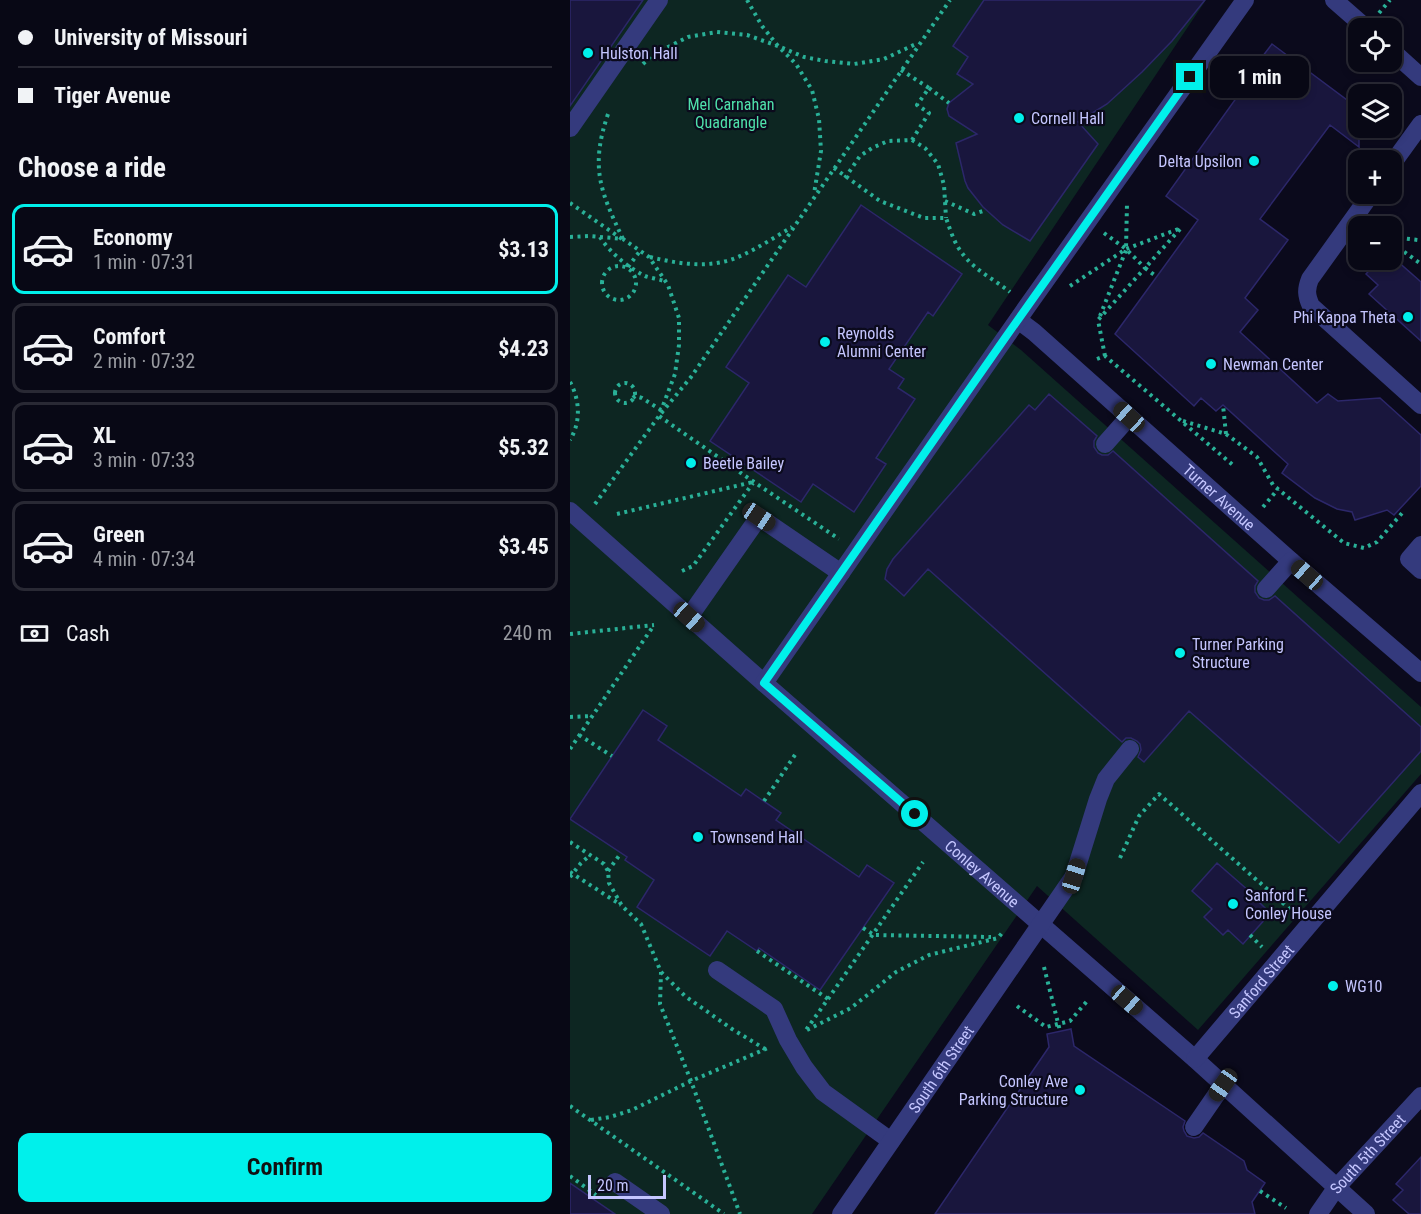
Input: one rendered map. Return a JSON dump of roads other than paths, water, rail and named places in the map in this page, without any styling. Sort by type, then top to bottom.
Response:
[{"type":"street","points":[[570,128],[659,0]]},
{"type":"street","points":[[764,683],[1245,0]]},
{"type":"street","points":[[1334,0],[1362,18]]},
{"type":"street","points":[[1402,60],[1421,76]]},
{"type":"street","points":[[1402,150],[1421,124]]},
{"type":"street","points":[[1364,204],[1310,279],[1306,288],[1306,296],[1311,306],[1421,405]]},
{"type":"street","name":"Turner Avenue","points":[[1018,320],[1421,673]]},
{"type":"street","points":[[1105,444],[1129,417]]},
{"type":"street","name":"Conley Avenue","points":[[576,516],[1195,1059],[1366,1214]]},
{"type":"street","points":[[689,617],[759,517],[841,573]]},
{"type":"street","points":[[1421,545],[1409,560],[1421,570]]},
{"type":"street","points":[[1266,589],[1291,561]]},
{"type":"street","name":"South 6th Street","points":[[841,1214],[1074,876],[1106,779],[1130,749]]},
{"type":"street","name":"Sanford Street","points":[[1195,1059],[1421,793]]},
{"type":"street","points":[[717,970],[774,1009],[788,1040],[804,1067],[823,1092],[891,1141]]},
{"type":"street","points":[[1194,1126],[1223,1085]]},
{"type":"street","name":"South 5th Street","points":[[1318,1214],[1336,1188],[1421,1096]]},
{"type":"street","points":[[615,1182],[661,1214]]},
{"type":"place","name":"Hulston Hall","points":[[588,53]]},
{"type":"place","name":"Cornell Hall","points":[[1019,118]]},
{"type":"place","name":"Delta Upsilon","points":[[1254,161]]},
{"type":"place","name":"Phi Kappa Theta","points":[[1408,317]]},
{"type":"place","name":"Reynolds Alumni Center","points":[[825,342]]},
{"type":"place","name":"Newman Center","points":[[1211,364]]},
{"type":"place","name":"Beetle Bailey","points":[[691,463]]},
{"type":"place","name":"Turner Parking Structure","points":[[1180,653]]},
{"type":"place","name":"Townsend Hall","points":[[698,837]]},
{"type":"place","name":"Sanford F. Conley House","points":[[1233,904]]},
{"type":"place","name":"WG10","points":[[1333,986]]},
{"type":"place","name":"Conley Ave Parking Structure","points":[[1080,1090]]},
{"type":"park label","name":"Mel Carnahan Quadrangle","points":[[731,113]]}]
